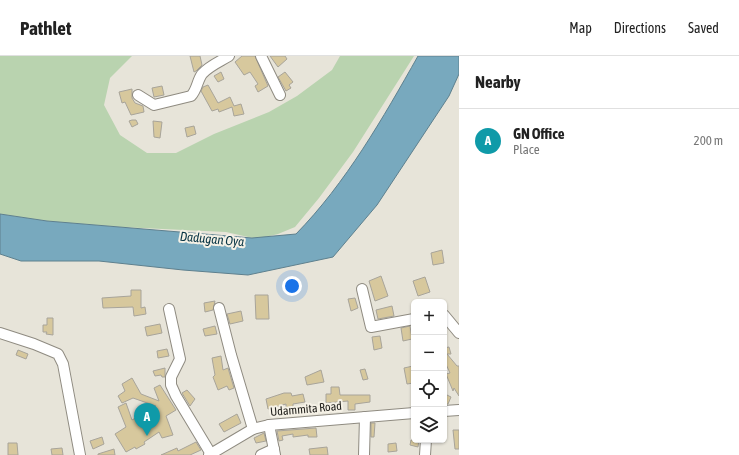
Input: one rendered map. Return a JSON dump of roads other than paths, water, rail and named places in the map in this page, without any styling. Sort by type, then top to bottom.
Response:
[{"type":"street","points":[[138,95],[154,105],[191,96],[195,92],[202,75],[207,70],[229,56]]},
{"type":"street","points":[[261,56],[280,95]]},
{"type":"street","points":[[362,289],[371,327],[411,320]]},
{"type":"street","points":[[219,308],[253,429]]},
{"type":"street","points":[[169,309],[180,359],[171,377],[171,385],[210,454]]},
{"type":"street","points":[[447,319],[459,333]]},
{"type":"street","points":[[0,333],[34,344],[58,354],[63,364],[80,455]]},
{"type":"street","points":[[447,410],[459,410]]},
{"type":"street","name":"Udammita Road","points":[[210,454],[253,429],[269,425],[411,413]]},
{"type":"street","points":[[364,455],[365,417]]},
{"type":"street","points":[[261,455],[275,452],[269,425]]},
{"type":"street","points":[[425,455],[426,443]]},
{"type":"water","name":"Dadugan Oya","points":[[418,56],[459,56],[459,74],[449,96],[377,205],[333,257],[248,275],[99,261],[21,261],[0,254],[0,214],[47,221],[252,238],[296,234],[331,193],[363,149]]},
{"type":"place","name":"GN Office","points":[[147,436]]}]
